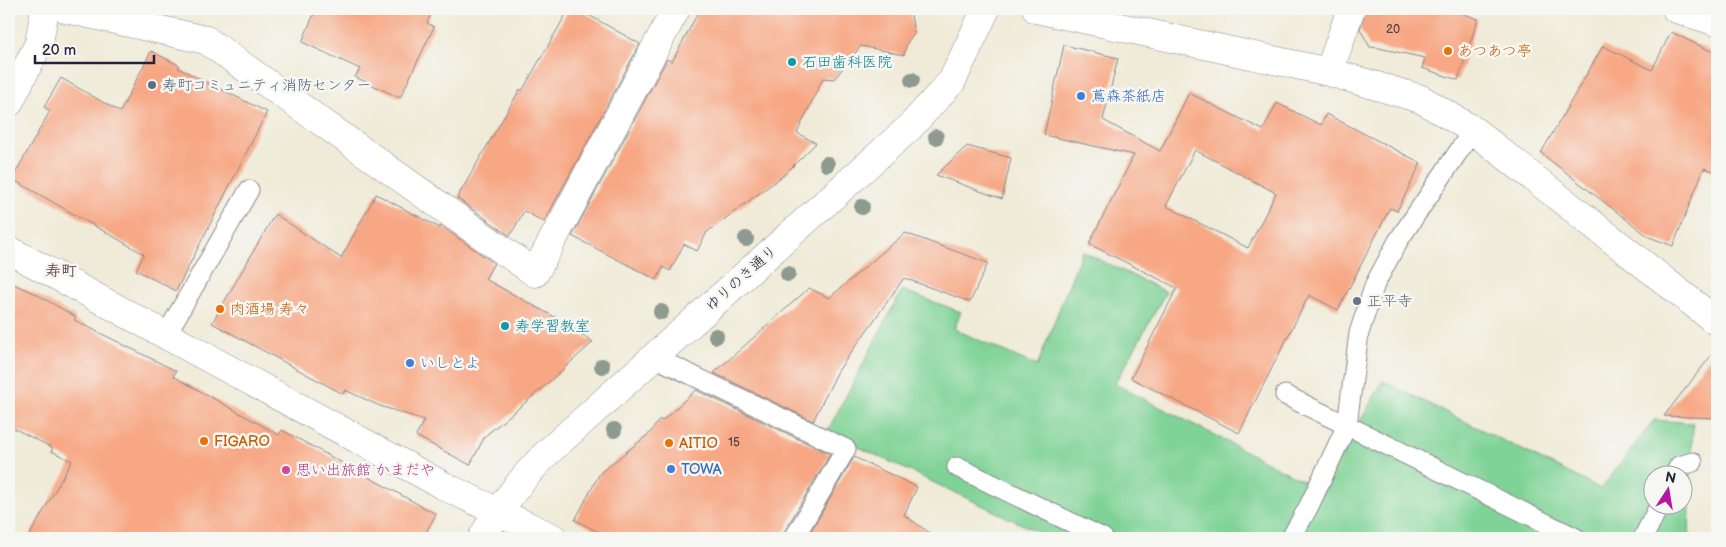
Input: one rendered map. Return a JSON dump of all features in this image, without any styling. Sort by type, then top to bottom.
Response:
[{"type":"street","points":[[9,104],[39,43],[45,9]]},
{"type":"street","points":[[66,9],[206,40],[535,273],[676,9]]},
{"type":"street","name":"ゆりのき通り","points":[[482,538],[497,512],[527,473],[910,127],[952,81],[986,9]]},
{"type":"street","points":[[1036,9],[1329,72],[1422,99],[1473,130],[1717,322]]},
{"type":"street","points":[[1329,72],[1351,9]]},
{"type":"street","points":[[1676,9],[1717,22]]},
{"type":"street","points":[[9,250],[444,486],[553,538]]},
{"type":"lane","points":[[1292,538],[1347,425],[1359,333],[1375,284],[1398,241],[1473,130]]},
{"type":"lane","points":[[166,335],[249,190]]},
{"type":"lane","points":[[654,357],[846,449],[794,538]]},
{"type":"lane","points":[[1285,396],[1576,538]]},
{"type":"lane","points":[[1686,464],[1693,462]]},
{"type":"lane","points":[[957,467],[1103,538]]},
{"type":"lane","points":[[1643,538],[1655,514]]},
{"type":"green space","points":[[1082,251],[1166,292],[1115,384],[1321,490],[1383,381],[1601,489],[1654,420],[1693,423],[1692,464],[1644,464],[1644,514],[1690,514],[1689,536],[1688,538],[1051,538],[827,432],[902,290],[961,312],[954,329],[1037,366]]},
{"type":"building","points":[[316,9],[433,9],[427,23],[434,27],[400,98],[355,77],[360,69],[302,42]]},
{"type":"building","points":[[569,9],[578,9],[640,44],[544,222],[524,211],[510,236],[457,198]]},
{"type":"building","points":[[700,9],[910,9],[914,33],[907,43],[904,55],[861,46],[834,79],[823,78],[797,133],[816,143],[784,175],[707,232],[697,251],[684,244],[670,271],[663,267],[657,280],[572,236],[667,59],[672,62]]},
{"type":"building","points":[[1366,9],[1450,9],[1478,19],[1458,80],[1422,68],[1425,58],[1370,47],[1360,29]]},
{"type":"building","points":[[1671,32],[1717,54],[1717,172],[1704,168],[1673,246],[1649,237],[1541,153],[1603,46],[1652,70]]},
{"type":"building","points":[[1064,45],[1118,58],[1103,120],[1160,151],[1189,93],[1263,130],[1277,103],[1321,125],[1326,114],[1421,163],[1397,211],[1390,208],[1338,310],[1309,295],[1239,433],[1131,378],[1177,288],[1089,244],[1134,155],[1044,135]],"holes":[[[1195,150],[1276,193],[1248,248],[1166,206]]]},
{"type":"building","points":[[151,51],[180,66],[178,68],[267,112],[176,291],[136,270],[144,254],[12,179],[50,111],[44,107],[61,78],[120,112]]},
{"type":"building","points":[[967,146],[1011,158],[1002,199],[936,175]]},
{"type":"building","points":[[376,194],[440,228],[441,226],[494,263],[485,279],[560,320],[593,342],[538,392],[485,436],[470,465],[416,436],[424,420],[380,406],[345,390],[343,394],[212,323],[275,214],[341,258]]},
{"type":"building","points":[[905,233],[988,263],[970,302],[904,278],[838,371],[813,421],[714,373],[809,288],[829,298]]},
{"type":"building","points":[[9,282],[34,293],[76,317],[74,320],[176,371],[173,376],[279,435],[282,430],[436,514],[423,538],[28,538],[72,461],[51,451],[53,448],[9,426]]},
{"type":"building","points":[[1717,348],[1717,418],[1664,416]]},
{"type":"building","points":[[696,390],[830,454],[784,532],[783,538],[610,538],[575,520],[600,473],[650,433],[660,419],[662,421]]},
{"type":"building","points":[[854,457],[917,487],[904,515],[937,538],[807,538]]},
{"type":"place","name":"あつあつ亭","points":[[1448,51]]},
{"type":"place","name":"石田歯科医院","points":[[792,62]]},
{"type":"place","name":"寿町コミュニティ消防センター","points":[[152,85]]},
{"type":"place","name":"蔦森茶紙店","points":[[1081,96]]},
{"type":"place","name":"正平寺","points":[[1357,301]]},
{"type":"place","name":"肉酒場 寿々","points":[[220,309]]},
{"type":"place","name":"寿学習教室","points":[[505,326]]},
{"type":"place","name":"いしとよ","points":[[410,363]]},
{"type":"place","name":"FIGARO","points":[[204,441]]},
{"type":"place","name":"AITIO","points":[[669,443]]},
{"type":"place","name":"TOWA","points":[[671,469]]},
{"type":"place","name":"思い出旅館 かまだや","points":[[286,470]]},
{"type":"district","name":"寿町","points":[[61,270]]}]
